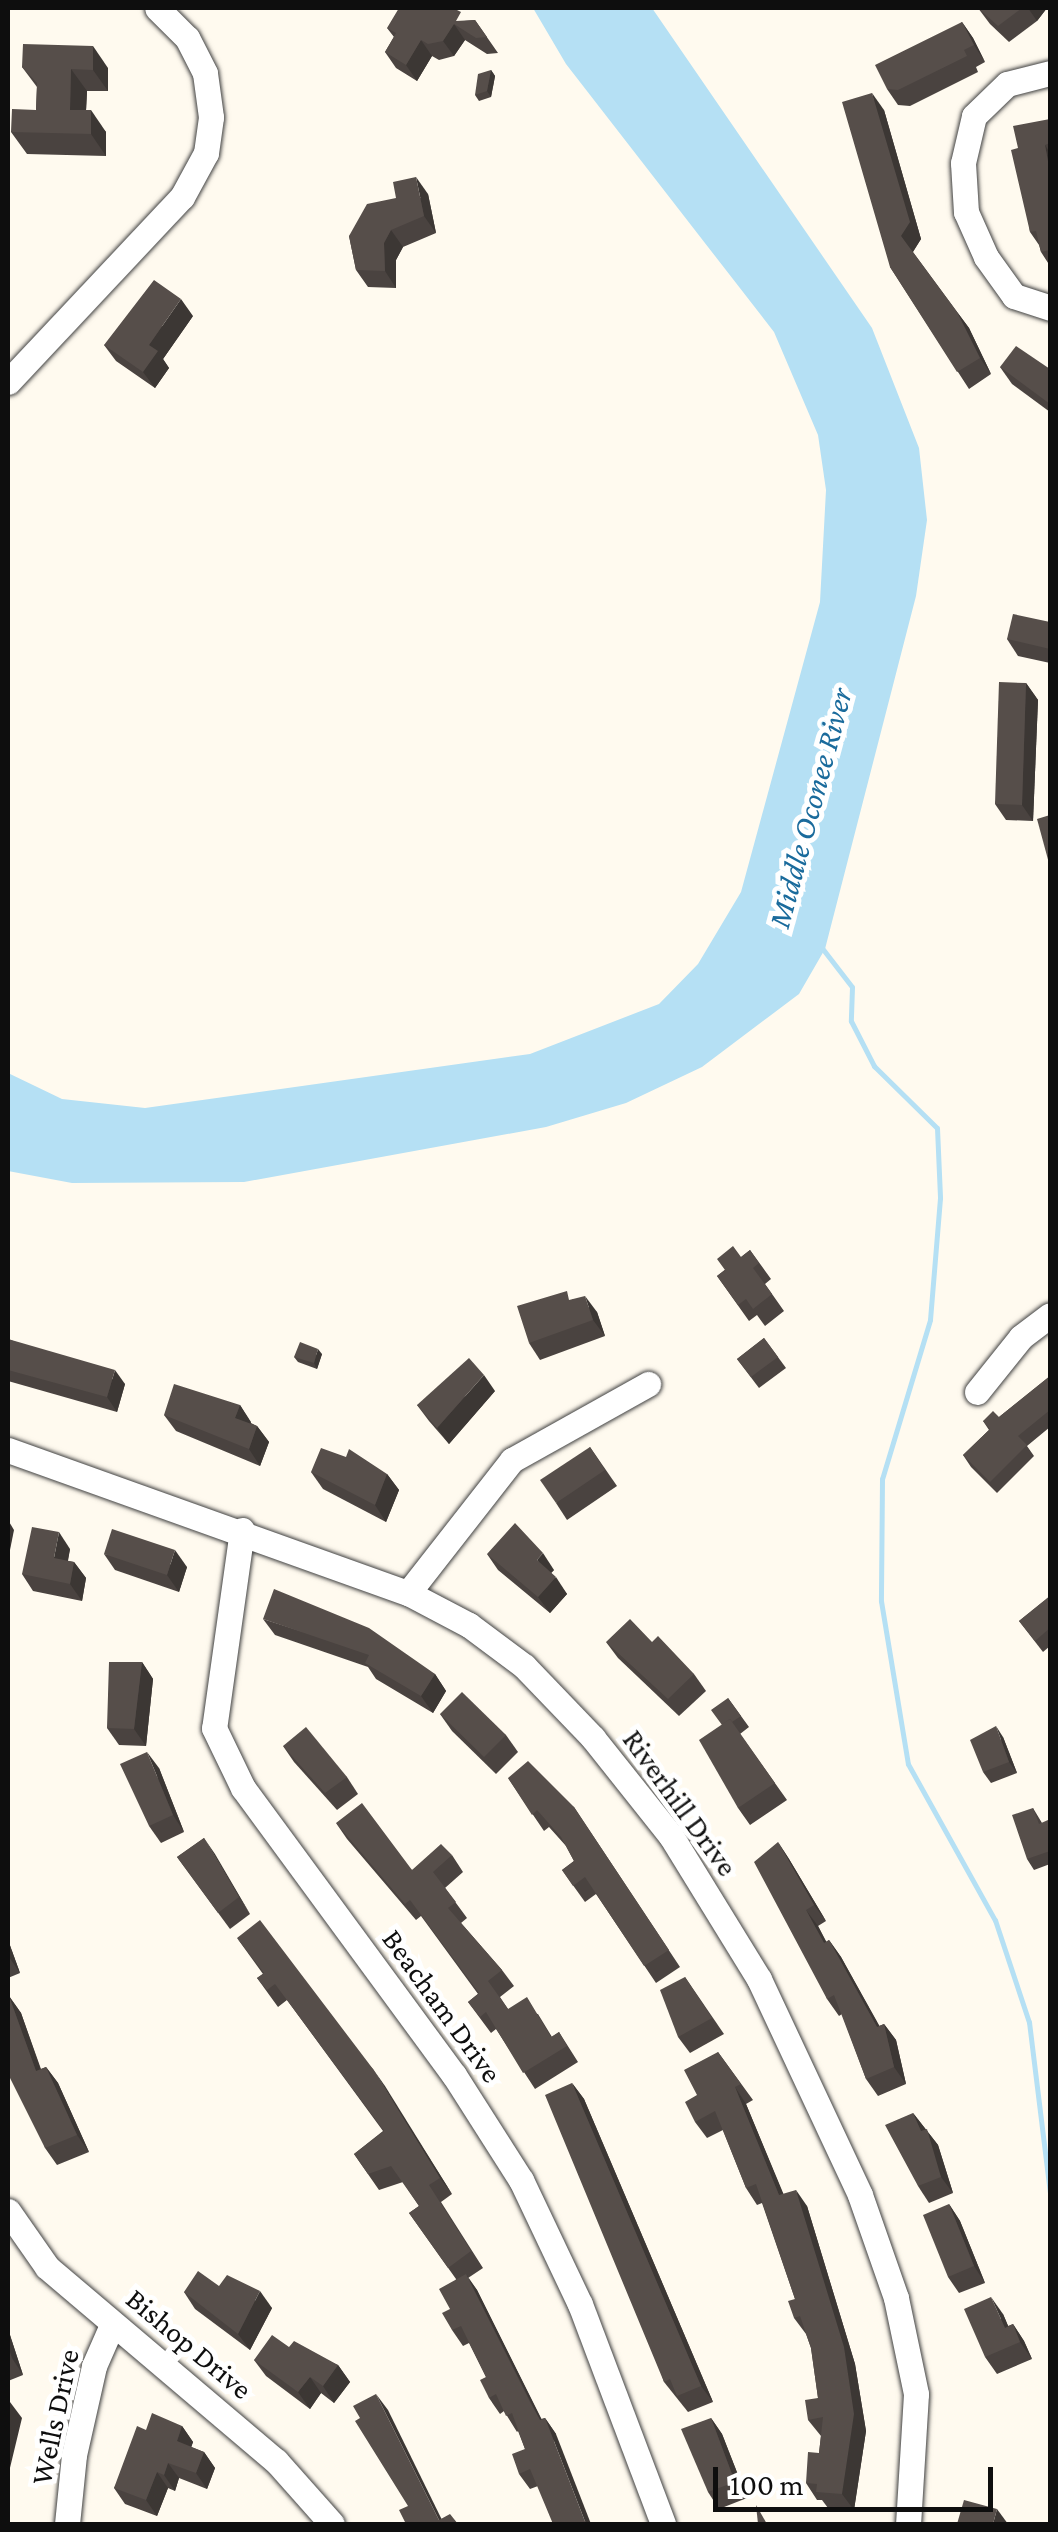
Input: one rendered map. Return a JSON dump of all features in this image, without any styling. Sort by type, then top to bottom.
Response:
[{"type":"street","points":[[8,382],[182,197],[206,153],[212,117],[205,73],[187,38],[157,8]]},
{"type":"street","points":[[1050,73],[1007,84],[974,116],[963,162],[966,212],[986,258],[1014,296],[1050,308]]},
{"type":"street","points":[[977,1392],[1020,1337],[1050,1314]]},
{"type":"street","points":[[408,1593],[512,1460],[648,1384]]},
{"type":"street","name":"Riverhill Drive","points":[[8,1450],[242,1530],[408,1593],[470,1625],[524,1666],[593,1738],[671,1836],[759,1980],[860,2195],[896,2298],[916,2394],[917,2464],[908,2524]]},
{"type":"street","name":"Beacham Drive","points":[[242,1530],[214,1728],[243,1788],[454,2075],[521,2180],[580,2304],[663,2524]]},
{"type":"street","name":"Bishop Drive","points":[[8,2211],[46,2267],[276,2461],[332,2524]]},
{"type":"street","name":"Wells Drive","points":[[68,2524],[78,2437],[94,2366],[112,2325]]},
{"type":"water","name":"Middle Oconee River","points":[[533,8],[652,8],[872,328],[919,448],[927,520],[916,596],[825,949],[799,994],[702,1067],[626,1103],[546,1127],[244,1182],[72,1183],[8,1171],[8,1073],[62,1099],[145,1108],[530,1054],[659,1004],[698,964],[741,892],[820,602],[826,490],[818,435],[774,332],[566,64]]},
{"type":"building","points":[[399,8],[453,8],[461,12],[456,21],[475,20],[487,37],[476,38],[454,24],[443,41],[428,44],[421,40],[406,65],[385,52],[396,33],[387,28]]},
{"type":"building","points":[[978,8],[1022,8],[998,26]]},
{"type":"building","points":[[962,22],[974,45],[964,50],[967,56],[898,90],[887,89],[875,65]]},
{"type":"building","points":[[23,44],[93,46],[93,70],[71,69],[70,110],[91,110],[91,134],[11,132],[12,109],[36,110],[37,83],[22,67]]},
{"type":"building","points":[[491,70],[487,91],[475,95],[478,74]]},
{"type":"building","points":[[872,93],[910,222],[901,236],[957,312],[980,358],[957,372],[890,267],[842,102]]},
{"type":"building","points":[[1050,119],[1050,143],[1045,145],[1050,172],[1050,250],[1041,252],[1036,231],[1030,232],[1011,150],[1018,148],[1013,126]]},
{"type":"building","points":[[416,177],[424,216],[391,230],[384,243],[385,271],[356,270],[349,236],[367,204],[396,198],[393,182]]},
{"type":"building","points":[[154,280],[181,299],[149,345],[158,351],[143,372],[104,345]]},
{"type":"building","points":[[1016,346],[1050,369],[1050,404],[1000,367]]},
{"type":"building","points":[[1013,614],[1050,622],[1050,649],[1007,639]]},
{"type":"building","points":[[999,682],[1026,683],[1022,805],[995,804]]},
{"type":"building","points":[[1050,815],[1050,867],[1037,819]]},
{"type":"building","points":[[733,1246],[741,1257],[750,1250],[759,1263],[753,1268],[772,1294],[753,1309],[746,1299],[738,1305],[717,1276],[725,1270],[717,1259]]},
{"type":"building","points":[[567,1291],[569,1300],[585,1296],[593,1320],[529,1343],[517,1306]]},
{"type":"building","points":[[764,1338],[778,1357],[751,1377],[737,1359]]},
{"type":"building","points":[[8,1339],[115,1370],[107,1397],[8,1370]]},
{"type":"building","points":[[300,1342],[318,1349],[314,1363],[294,1357]]},
{"type":"building","points":[[469,1358],[484,1375],[437,1428],[417,1405]]},
{"type":"building","points":[[1050,1376],[1050,1410],[1018,1436],[1027,1445],[990,1482],[963,1455],[990,1429],[983,1421],[993,1411],[999,1417]]},
{"type":"building","points":[[174,1384],[240,1405],[235,1418],[257,1426],[249,1449],[164,1415]]},
{"type":"building","points":[[590,1447],[605,1470],[556,1503],[540,1480]]},
{"type":"building","points":[[321,1448],[346,1457],[349,1449],[387,1474],[375,1505],[311,1472]]},
{"type":"building","points":[[515,1523],[543,1553],[537,1560],[556,1577],[538,1597],[487,1554]]},
{"type":"building","points":[[32,1527],[59,1532],[54,1558],[74,1562],[70,1584],[22,1574]]},
{"type":"building","points":[[112,1529],[175,1550],[167,1575],[104,1554]]},
{"type":"building","points":[[274,1589],[369,1628],[435,1674],[421,1696],[365,1663],[369,1655],[263,1619]]},
{"type":"building","points":[[1050,1596],[1050,1628],[1035,1641],[1019,1621]]},
{"type":"building","points":[[630,1619],[652,1642],[658,1636],[694,1674],[668,1699],[606,1642]]},
{"type":"building","points":[[109,1662],[142,1662],[134,1729],[107,1728]]},
{"type":"building","points":[[462,1692],[506,1735],[484,1757],[440,1714]]},
{"type":"building","points":[[728,1698],[741,1716],[722,1725],[711,1710]]},
{"type":"building","points":[[730,1719],[775,1783],[738,1808],[699,1740]]},
{"type":"building","points":[[996,1726],[1009,1762],[983,1772],[970,1740]]},
{"type":"building","points":[[306,1727],[347,1777],[325,1793],[283,1746]]},
{"type":"building","points":[[147,1752],[173,1815],[149,1826],[120,1764]]},
{"type":"building","points":[[528,1761],[574,1807],[669,1950],[644,1966],[585,1877],[573,1886],[562,1870],[574,1861],[561,1837],[537,1810],[532,1815],[508,1778]]},
{"type":"building","points":[[362,1803],[412,1870],[441,1844],[452,1855],[433,1872],[456,1902],[448,1908],[502,1970],[488,1981],[508,2009],[527,1997],[551,2037],[559,2032],[567,2046],[523,2073],[486,2012],[480,2017],[468,2002],[479,1993],[410,1900],[405,1904],[336,1823]]},
{"type":"building","points":[[1033,1808],[1039,1824],[1048,1820],[1050,1851],[1027,1859],[1012,1815]]},
{"type":"building","points":[[204,1838],[239,1897],[218,1913],[177,1857]]},
{"type":"building","points":[[778,1842],[814,1905],[806,1910],[824,1943],[829,1940],[877,2027],[884,2024],[894,2067],[866,2079],[834,1995],[827,1999],[754,1862]]},
{"type":"building","points":[[260,1920],[373,2069],[440,2178],[429,2185],[471,2251],[448,2268],[409,2213],[419,2206],[391,2166],[368,2174],[354,2154],[384,2131],[275,1984],[267,1990],[257,1978],[264,1973],[237,1938]]},
{"type":"building","points":[[685,1977],[712,2018],[678,2037],[660,1990]]},
{"type":"building","points":[[9,1996],[36,2071],[46,2067],[77,2135],[45,2148],[8,2074]]},
{"type":"building","points":[[718,2052],[741,2084],[735,2087],[779,2195],[796,2190],[844,2347],[854,2414],[842,2494],[816,2492],[817,2484],[806,2483],[808,2452],[819,2453],[823,2417],[808,2420],[805,2400],[818,2398],[811,2348],[800,2316],[794,2318],[788,2301],[795,2299],[756,2184],[746,2188],[715,2111],[695,2122],[685,2102],[697,2095],[684,2070]]},
{"type":"building","points":[[572,2083],[701,2386],[677,2396],[670,2379],[664,2382],[545,2095]]},
{"type":"building","points":[[913,2113],[921,2131],[927,2129],[941,2177],[918,2186],[885,2125]]},
{"type":"building","points":[[949,2204],[974,2266],[948,2277],[923,2215]]},
{"type":"building","points":[[198,2271],[219,2286],[227,2275],[260,2291],[238,2334],[184,2292]]},
{"type":"building","points":[[466,2274],[530,2402],[540,2420],[545,2418],[586,2524],[553,2524],[530,2469],[519,2474],[512,2454],[525,2449],[512,2413],[506,2416],[496,2394],[489,2398],[480,2380],[486,2377],[461,2326],[452,2330],[442,2313],[450,2309],[439,2289]]},
{"type":"building","points":[[991,2297],[1005,2328],[1013,2324],[1020,2342],[985,2357],[964,2309]]},
{"type":"building","points":[[272,2335],[289,2347],[294,2341],[338,2365],[323,2386],[310,2377],[298,2392],[254,2360]]},
{"type":"building","points":[[376,2394],[439,2520],[450,2514],[458,2524],[406,2524],[399,2510],[408,2506],[355,2421],[360,2418],[353,2406]]},
{"type":"building","points":[[152,2413],[182,2426],[177,2441],[204,2452],[196,2473],[168,2463],[164,2475],[157,2472],[146,2500],[114,2488],[137,2426],[146,2430]]},
{"type":"building","points":[[711,2418],[735,2482],[708,2492],[681,2429]]},
{"type":"building","points":[[964,2500],[997,2509],[993,2524],[957,2524]]},
{"type":"building","points":[[756,2505],[767,2524],[758,2524]]},
{"type":"waterway","points":[[822,948],[852,987],[851,1021],[874,1066],[937,1128],[940,1198],[930,1320],[882,1479],[881,1601],[908,1764],[995,1920],[1029,2022],[1050,2193]]}]
